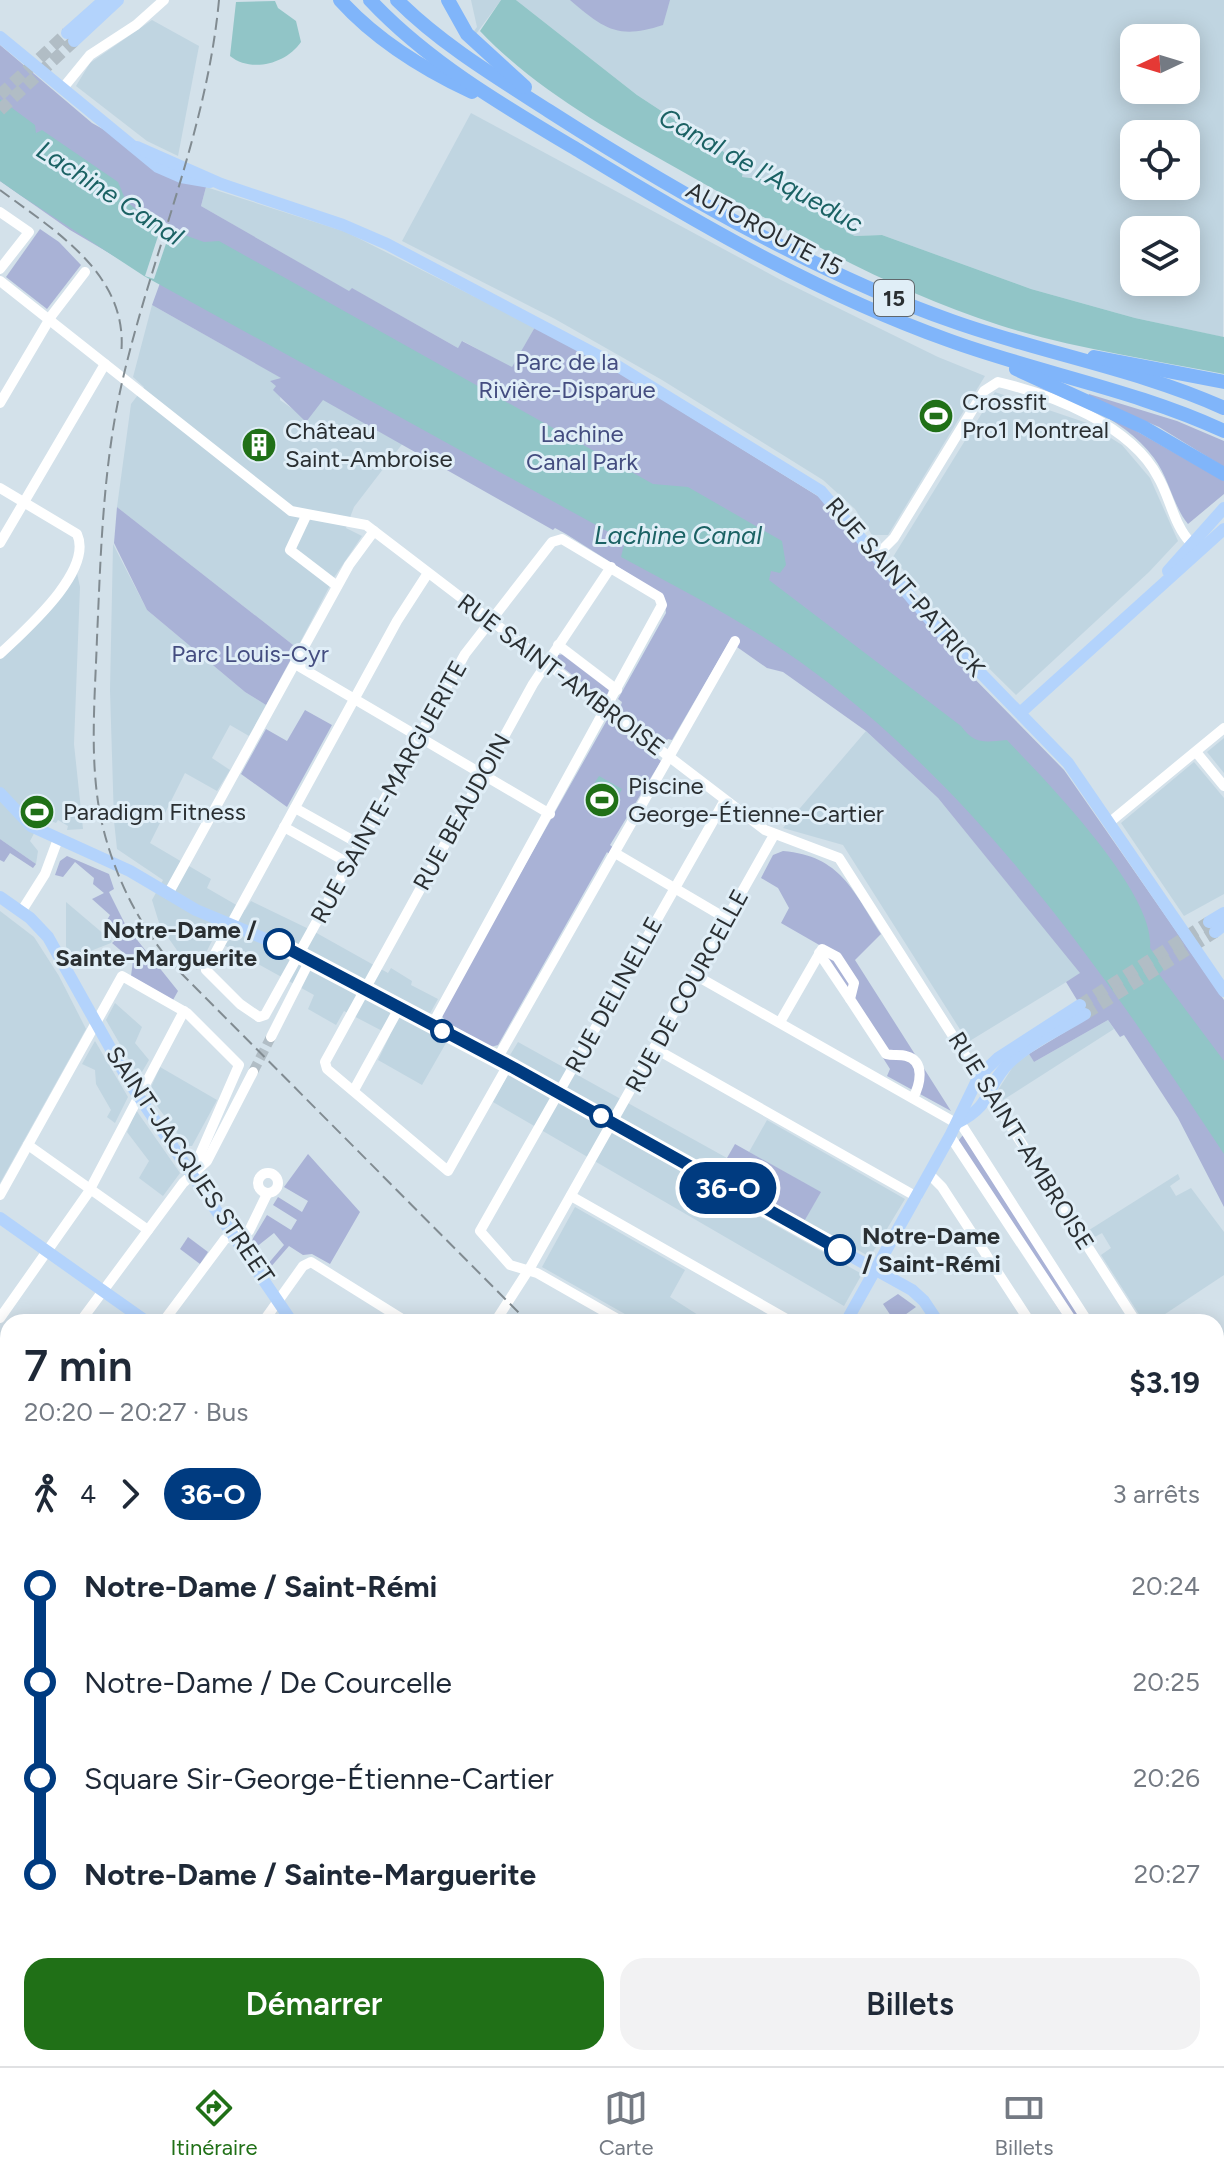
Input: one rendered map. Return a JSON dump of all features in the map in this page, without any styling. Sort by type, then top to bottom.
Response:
[{"type":"highway","points":[[340,0],[373,32],[407,56],[441,77],[516,112]]},
{"type":"highway","name":"AUTOROUTE 15","points":[[370,0],[429,53],[516,112],[605,167],[758,252],[883,314],[984,353],[1173,410],[1224,431]]},
{"type":"highway","name":"AUTOROUTE 15","points":[[397,0],[444,41],[558,116],[703,202],[847,276],[943,318],[1182,392],[1224,408]]},
{"type":"highway","points":[[448,0],[461,27],[473,41],[558,116]]},
{"type":"highway","points":[[1038,349],[1224,382]]},
{"type":"highway","points":[[984,353],[1143,427],[1224,474]]},
{"type":"main road","points":[[104,0],[71,37],[118,0]]},
{"type":"main road","name":"RUE SAINT-PATRICK","points":[[0,37],[168,172],[221,184],[367,235],[616,365],[821,491],[935,626],[1068,763],[1224,991]]},
{"type":"main road","points":[[1154,588],[1224,508]]},
{"type":"main road","points":[[1020,713],[1154,588],[1224,529]]},
{"type":"main road","points":[[1,795],[29,824],[168,894],[305,957],[559,1092],[919,1295],[932,1314]]},
{"type":"main road","name":"SAINT-JACQUES STREET","points":[[0,897],[48,937],[138,1095],[288,1314]]},
{"type":"main road","points":[[1216,926],[1224,913]]},
{"type":"main road","points":[[851,1314],[957,1123],[979,1076],[998,1058],[1083,1009],[1013,1059],[975,1114],[957,1123]]},
{"type":"main road","points":[[0,1218],[136,1314]]},
{"type":"street","points":[[63,88],[90,55],[136,25],[164,0]]},
{"type":"street","points":[[0,212],[29,232],[0,269]]},
{"type":"street","points":[[0,403],[49,320],[85,272]]},
{"type":"street","name":"RUE SAINT-AMBROISE","points":[[0,281],[289,510],[306,516],[355,521],[374,531],[774,835],[825,850],[842,861],[1131,1314]]},
{"type":"street","points":[[0,543],[105,364]]},
{"type":"street","points":[[877,555],[899,530],[986,389],[998,382],[1082,412],[1123,435],[1153,467],[1183,533],[1191,543]]},
{"type":"street","points":[[0,488],[79,536],[74,573],[30,625],[0,654]]},
{"type":"street","points":[[306,516],[290,550],[337,586]]},
{"type":"street","points":[[168,894],[337,586],[374,531]]},
{"type":"street","name":"RUE SAINTE-MARGUERITE","points":[[271,1037],[350,864],[464,657],[558,538],[611,567]]},
{"type":"street","points":[[432,1025],[662,605],[659,597],[611,567]]},
{"type":"street","name":"RUE BEAUDOIN","points":[[354,1090],[325,1064],[545,663],[611,567]]},
{"type":"street","points":[[231,924],[354,699],[428,573]]},
{"type":"street","points":[[399,1008],[354,1090],[448,1171],[502,1062],[615,853],[735,641]]},
{"type":"street","name":"RUE SAINT-AMBROISE","points":[[558,645],[617,690]]},
{"type":"street","points":[[295,664],[550,814]]},
{"type":"street","points":[[1110,822],[1224,728]]},
{"type":"street","points":[[1196,752],[1224,786]]},
{"type":"street","name":"RUE DELINELLE","points":[[528,1271],[508,1263],[480,1232],[725,800]]},
{"type":"street","points":[[295,808],[361,845]]},
{"type":"street","points":[[284,827],[350,864]]},
{"type":"street","name":"RUE DE COURCELLE","points":[[506,1314],[774,835]]},
{"type":"street","points":[[21,912],[44,877],[58,839]]},
{"type":"street","points":[[615,853],[727,919]]},
{"type":"street","name":"RUE SAINTE-MARGUERITE","points":[[231,924],[206,972],[244,1008],[262,1018],[305,957]]},
{"type":"street","points":[[780,1022],[820,951],[837,957],[855,987],[850,999],[886,1054],[907,1056],[918,1067],[920,1078],[913,1098]]},
{"type":"street","points":[[695,975],[966,1130],[1083,1314]]},
{"type":"street","points":[[0,1195],[122,976],[184,1011],[239,1065],[192,1173],[86,1314]]},
{"type":"street","points":[[3,1314],[90,1188],[184,1011]]},
{"type":"street","points":[[654,1048],[917,1197]]},
{"type":"street","points":[[192,1173],[200,1170],[210,1156],[253,1072]]},
{"type":"street","points":[[950,1136],[1068,1314]]},
{"type":"street","points":[[28,1145],[148,1230]]},
{"type":"street","points":[[929,1174],[942,1187],[1025,1314]]},
{"type":"street","points":[[169,1314],[225,1239],[245,1234],[250,1228],[267,1194]]},
{"type":"street","points":[[571,1196],[778,1314]]},
{"type":"street","points":[[269,1314],[307,1263],[325,1270],[394,1314]]},
{"type":"street","points":[[528,1271],[537,1273],[609,1314]]},
{"type":"street","name":"RUE DE COURCELLE","points":[[500,1314],[528,1271]]},
{"type":"shaded area","points":[[471,0],[501,0],[476,34],[474,31],[477,27]]},
{"type":"shaded area","points":[[516,0],[1224,0],[1223,337],[1135,318],[1031,289],[882,235],[855,236],[846,232],[850,222],[801,196],[796,202],[792,199],[795,193],[764,178],[742,177],[743,172],[724,161],[724,152],[637,95]]},
{"type":"shaded area","points":[[152,20],[199,46],[178,156],[147,141],[76,86],[90,63]]},
{"type":"shaded area","points":[[471,113],[781,280],[938,357],[985,376],[888,535],[872,535],[855,509],[823,480],[662,380],[555,319],[402,241]]},
{"type":"shaded area","points":[[206,187],[346,232],[535,327],[512,368],[463,341],[458,348],[353,289],[350,292],[201,206]]},
{"type":"shaded area","points":[[152,305],[282,378],[280,400],[307,419],[323,399],[403,443],[354,507],[346,528],[362,536],[335,576],[297,648],[117,507],[131,404],[144,387],[133,377]]},
{"type":"shaded area","points":[[995,392],[1087,423],[1122,445],[1150,478],[1178,541],[1149,572],[1016,695],[952,632],[893,557]]},
{"type":"shaded area","points":[[113,544],[147,610],[245,692],[266,705],[249,736],[230,725],[212,758],[230,770],[217,791],[185,773],[150,843],[211,879],[207,888],[245,910],[251,901],[388,973],[391,968],[412,981],[411,985],[438,999],[422,1028],[446,1043],[422,1085],[378,1060],[390,1035],[344,1011],[336,1025],[308,1009],[314,995],[213,939],[197,970],[181,956],[160,926],[152,900],[163,880],[117,849],[110,690]]},
{"type":"shaded area","points":[[77,573],[80,587],[74,744],[83,829],[67,830],[68,826],[58,820],[56,823],[42,818],[30,841],[38,851],[36,864],[0,839],[0,658]]},
{"type":"shaded area","points":[[866,731],[938,798],[1081,973],[968,1042],[843,845],[783,828]]},
{"type":"shaded area","points":[[1224,738],[1224,773],[1207,752]]},
{"type":"shaded area","points":[[1194,762],[1224,798],[1224,894],[1184,916],[1121,823]]},
{"type":"shaded area","points":[[66,902],[111,943],[70,959],[66,946]]},
{"type":"shaded area","points":[[0,911],[34,937],[59,976],[86,1029],[0,1183]]},
{"type":"shaded area","points":[[115,1003],[142,1027],[135,1043],[149,1060],[139,1077],[106,1020]]},
{"type":"shaded area","points":[[1108,1020],[1114,1029],[1003,1100],[998,1090],[1014,1065],[1029,1054],[1034,1062]]},
{"type":"shaded area","points":[[95,1041],[128,1097],[115,1123],[107,1117],[111,1110],[96,1084],[95,1070],[82,1064]]},
{"type":"shaded area","points":[[518,1042],[727,1158],[709,1188],[862,1274],[844,1306],[493,1102],[516,1059],[510,1055]]},
{"type":"shaded area","points":[[160,1067],[217,1100],[192,1146],[187,1146],[148,1094]]},
{"type":"shaded area","points":[[136,1110],[180,1173],[163,1196],[139,1178],[149,1161],[127,1132]]},
{"type":"shaded area","points":[[767,1120],[905,1199],[870,1257],[805,1220],[820,1192],[749,1152]]},
{"type":"shaded area","points":[[1178,1174],[1180,1179],[1170,1186],[1176,1196],[1191,1188],[1224,1232],[1224,1275],[1165,1314],[1139,1314],[1101,1255],[1111,1248],[1102,1233],[1091,1239],[1086,1232]]},
{"type":"shaded area","points":[[575,1207],[685,1270],[670,1297],[697,1314],[625,1314],[542,1267]]},
{"type":"green space","points":[[570,0],[670,0],[663,25],[634,32],[603,25]]},
{"type":"green space","name":"Lachine Canal Park","points":[[0,45],[92,123],[206,187],[201,206],[349,291],[352,288],[458,348],[462,341],[512,367],[535,327],[621,374],[824,500],[960,664],[1064,770],[1224,1000],[1224,1207],[1178,1118],[1124,1035],[1120,1037],[1108,1020],[1034,1062],[1029,1054],[1088,1018],[1066,982],[1080,973],[938,798],[866,731],[783,672],[767,668],[737,647],[740,642],[732,637],[672,740],[668,739],[663,744],[619,711],[622,702],[618,699],[666,613],[664,596],[566,534],[555,528],[553,530],[323,400],[306,422],[273,390],[276,386],[270,381],[281,378],[152,305],[160,283],[70,230],[0,181]]},
{"type":"green space","points":[[40,229],[59,242],[81,265],[47,309],[6,277]]},
{"type":"green space","points":[[1089,394],[1177,421],[1224,441],[1224,467],[1159,427],[1088,397]]},
{"type":"green space","points":[[1067,398],[1103,412],[1224,481],[1224,494],[1188,524],[1159,466],[1139,441],[1104,416]]},
{"type":"green space","name":"Parc Louis-Cyr","points":[[117,507],[297,648],[266,705],[245,692],[147,610],[114,543]]},
{"type":"green space","points":[[564,654],[609,689],[607,696],[602,698],[557,663],[558,655]]},
{"type":"green space","points":[[305,710],[332,725],[287,807],[241,774],[266,729],[287,741]]},
{"type":"green space","points":[[607,720],[661,761],[610,845],[614,848],[610,855],[607,852],[498,1045],[491,1047],[445,1021],[441,1014]]},
{"type":"green space","points":[[0,839],[36,864],[33,868],[10,853],[4,862],[0,860]]},
{"type":"green space","points":[[783,851],[819,860],[832,868],[853,890],[881,934],[855,960],[951,1111],[887,1076],[890,1069],[822,961],[828,950],[781,923],[789,908],[778,888],[761,878],[773,855]]},
{"type":"green space","points":[[67,856],[109,874],[114,889],[109,892],[126,926],[178,991],[173,1000],[131,976],[133,961],[112,943],[124,933],[107,920],[110,915],[92,899],[104,893],[93,884],[94,878],[75,862],[63,877],[55,875],[60,861]]},
{"type":"green space","points":[[968,1129],[1086,1314],[1062,1314],[953,1147]]},
{"type":"green space","points":[[735,1144],[821,1192],[805,1220],[719,1172]]},
{"type":"green space","points":[[308,1154],[360,1212],[330,1264],[312,1254],[303,1255],[289,1246],[269,1269],[267,1265],[284,1245],[274,1233],[255,1248],[252,1240],[267,1215],[291,1230],[297,1220],[273,1205],[278,1197],[302,1212],[308,1201],[284,1187]]},
{"type":"green space","points":[[188,1237],[208,1252],[200,1264],[180,1249]]},
{"type":"green space","points":[[898,1294],[916,1307],[906,1314],[890,1314],[883,1304]]},
{"type":"water","points":[[501,0],[516,0],[637,95],[724,152],[724,161],[743,172],[742,177],[770,180],[795,193],[793,201],[797,202],[800,196],[850,222],[846,232],[855,236],[882,235],[1031,289],[1135,318],[1224,337],[1224,374],[1082,347],[999,325],[916,294],[835,255],[625,139],[524,72],[480,31]]},
{"type":"water","points":[[275,1],[278,8],[296,21],[301,42],[295,50],[277,61],[258,65],[230,56],[236,2]]},
{"type":"water","name":"Lachine Canal","points":[[0,99],[35,125],[36,133],[42,130],[118,182],[126,201],[154,224],[204,242],[219,241],[653,484],[688,487],[782,541],[786,565],[780,573],[771,571],[769,580],[971,736],[986,741],[1007,740],[1071,809],[1118,869],[1136,898],[1147,925],[1150,948],[1165,968],[1159,974],[1224,1061],[1224,1154],[1133,1019],[1034,888],[981,826],[924,767],[864,712],[799,661],[756,633],[621,557],[625,541],[144,276],[0,181]]},
{"type":"water","name":"Piscine George-Étienne-Cartier","points":[[599,776],[622,789],[615,801],[602,793],[596,805],[585,798]]},
{"type":"pier","points":[[163,221],[172,226],[154,279],[145,276]]},
{"type":"tunnel","points":[[0,95],[67,33]]},
{"type":"tunnel","points":[[0,110],[74,41]]},
{"type":"tunnel","points":[[1080,1005],[1209,922]]},
{"type":"tunnel","points":[[1085,1014],[1215,932]]},
{"type":"tunnel","points":[[253,1072],[271,1037]]},
{"type":"railway","points":[[219,0],[213,48],[192,142],[136,327],[111,439],[102,538],[94,706],[95,774],[101,819],[112,859],[128,896],[172,964],[520,1314]]},
{"type":"railway","points":[[0,190],[65,239],[101,278],[114,301],[121,327],[121,355]]},
{"type":"bus line","name":"36-O","points":[[279,944],[514,1068],[840,1250]]},
{"type":"place","name":"Crossfit Pro1 Montreal","points":[[936,416]]},
{"type":"place","name":"Château Saint-Ambroise","points":[[259,445]]},
{"type":"place","name":"Piscine George-Étienne-Cartier","points":[[602,800]]},
{"type":"place","name":"Paradigm Fitness","points":[[37,812]]},
{"type":"place","name":"Notre-Dame / Sainte-Marguerite","points":[[279,944]]},
{"type":"place","name":"Notre-Dame / Saint-Rémi","points":[[840,1250]]},
{"type":"water label","name":"Canal de l'Aqueduc","points":[[761,170]]},
{"type":"park label","name":"Parc de la Rivière-Disparue","points":[[567,376]]}]
